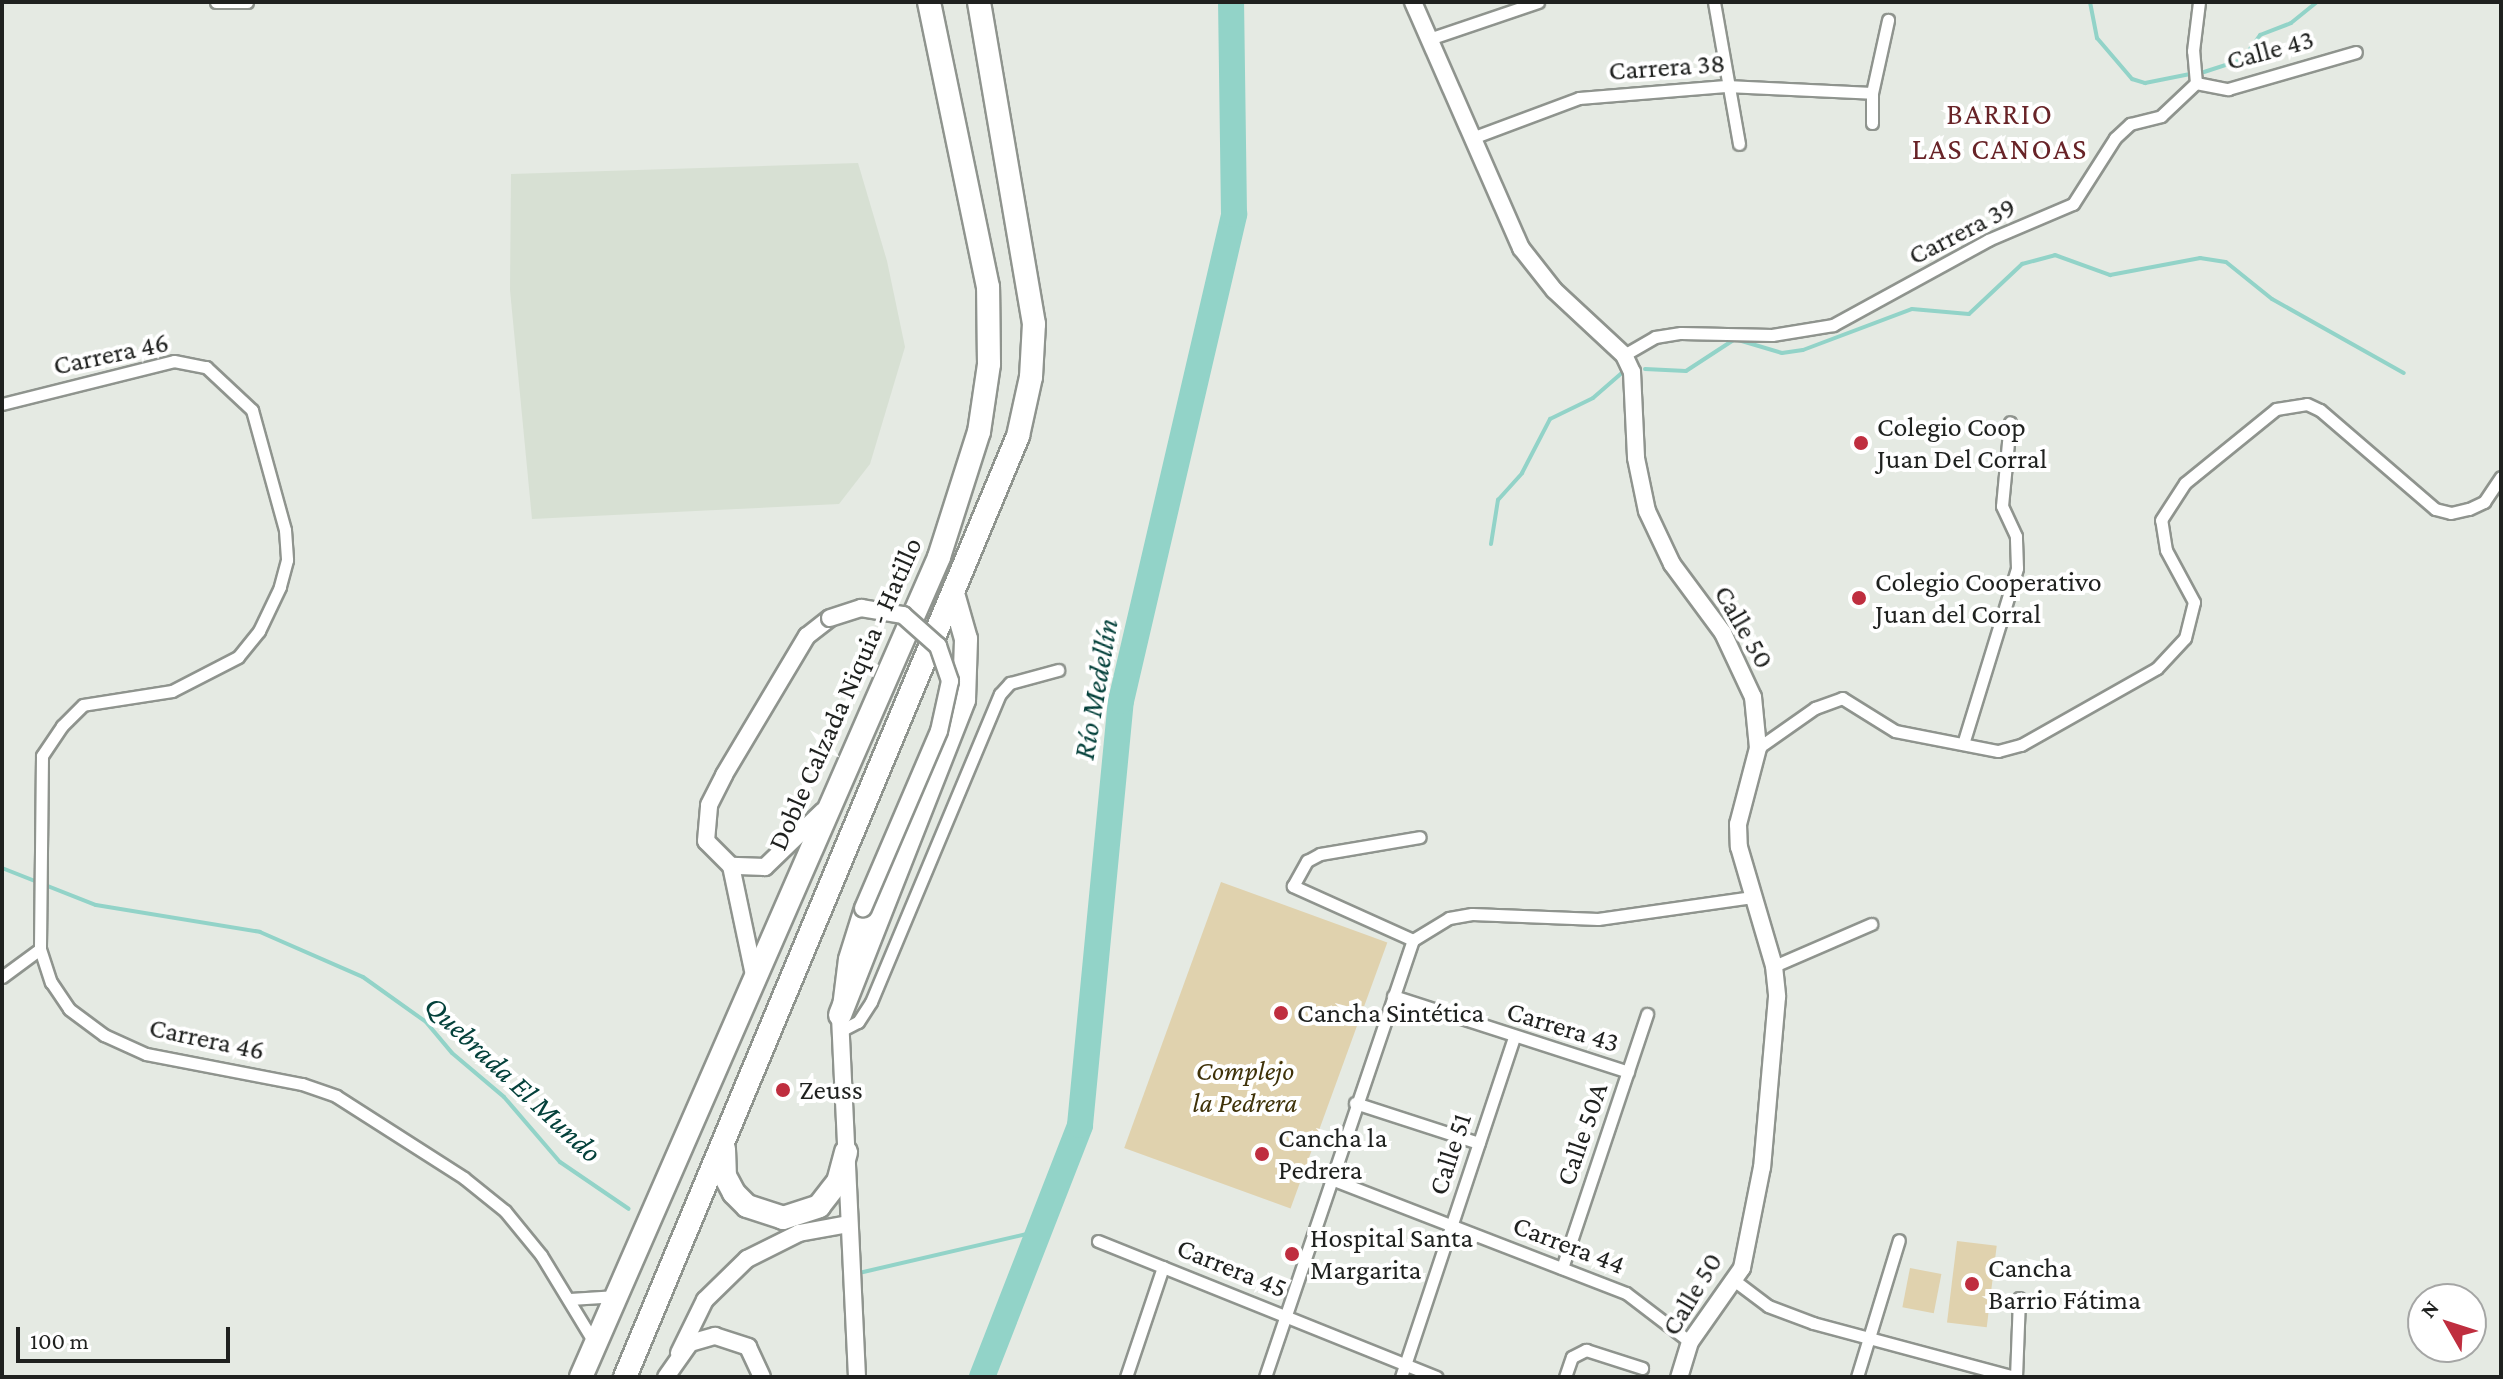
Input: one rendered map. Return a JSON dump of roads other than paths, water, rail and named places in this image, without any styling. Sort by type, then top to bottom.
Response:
[{"type":"highway","name":"Doble Calzada Niquia - Hatillo","points":[[581,1377],[939,557],[979,432],[989,364],[988,287],[929,2]]},
{"type":"highway","points":[[625,1377],[954,597],[1018,436],[1031,377],[1034,324],[979,2]]},
{"type":"highway","points":[[840,1023],[964,700],[966,639],[954,597]]},
{"type":"highway","points":[[726,1137],[722,1156],[734,1193],[747,1206],[783,1218],[819,1206],[838,1182],[846,1152]]},
{"type":"main road","points":[[1413,2],[1521,248],[1554,290],[1624,355]]},
{"type":"main road","name":"Calle 50","points":[[1624,355],[1632,372],[1636,458],[1647,511],[1672,564],[1715,620],[1743,669],[1753,697],[1758,748],[1738,824],[1752,897],[1774,966],[1776,1011],[1762,1167],[1735,1281],[1690,1342],[1679,1377]]},
{"type":"main road","points":[[754,975],[731,866],[706,841],[709,805],[807,636],[830,618],[861,608],[903,615],[938,646],[950,681],[939,731],[863,908],[847,959],[840,1023],[857,1377]]},
{"type":"main road","points":[[731,866],[751,870],[776,861],[830,804]]},
{"type":"main road","points":[[666,1377],[705,1300],[747,1259],[799,1233],[849,1224]]},
{"type":"main road","points":[[679,1353],[703,1337],[727,1336],[748,1347],[762,1377]]},
{"type":"street","points":[[216,2],[247,2]]},
{"type":"street","points":[[1429,39],[1538,2]]},
{"type":"street","points":[[1714,2],[1726,86],[1739,144]]},
{"type":"street","points":[[2196,83],[2193,51],[2199,2]]},
{"type":"street","points":[[1872,123],[1872,93],[1888,20]]},
{"type":"street","name":"Calle 43","points":[[2196,83],[2228,89],[2356,52]]},
{"type":"street","name":"Carrera 39","points":[[1624,355],[1655,337],[1803,332],[1864,311],[1988,240],[2073,204],[2115,138],[2130,124],[2161,116],[2196,83]]},
{"type":"street","name":"Carrera 38","points":[[1472,138],[1579,98],[1726,86],[1872,93]]},
{"type":"street","name":"Carrera 46","points":[[2,404],[174,361],[206,367],[252,410],[285,530],[287,560],[280,587],[259,631],[238,657],[172,691],[83,705],[62,726],[42,756],[40,949],[51,982],[69,1009],[104,1035],[146,1054],[302,1084],[336,1096],[464,1178],[505,1211],[570,1299],[596,1344]]},
{"type":"street","points":[[1758,748],[1815,708],[1842,698],[1895,731],[1998,751],[2021,745],[2157,668],[2185,638],[2194,602],[2166,550],[2161,520],[2185,483],[2276,409],[2307,404],[2320,410],[2435,509],[2451,513],[2484,502],[2501,477]]},
{"type":"street","points":[[1963,744],[2017,568],[2016,536],[2002,506],[2010,422]]},
{"type":"street","points":[[840,1023],[858,1022],[871,1002],[1000,694],[1010,683],[1058,670]]},
{"type":"street","points":[[1413,940],[1293,886],[1307,861],[1320,854],[1420,837]]},
{"type":"street","points":[[1265,1377],[1329,1178],[1413,940],[1449,918],[1472,914],[1598,919],[1752,897]]},
{"type":"street","points":[[1774,966],[1871,924]]},
{"type":"street","points":[[2,977],[40,949]]},
{"type":"street","name":"Carrera 43","points":[[1393,996],[1514,1038],[1628,1072]]},
{"type":"street","name":"Calle 50A","points":[[1562,1268],[1647,1014]]},
{"type":"street","name":"Calle 51","points":[[1401,1377],[1514,1038]]},
{"type":"street","points":[[1355,1103],[1479,1143]]},
{"type":"street","name":"Carrera 44","points":[[1329,1178],[1562,1268],[1646,1304],[1690,1342]]},
{"type":"street","points":[[1857,1377],[1899,1240]]},
{"type":"street","name":"Carrera 45","points":[[1098,1241],[1437,1377]]},
{"type":"street","points":[[1126,1377],[1163,1267]]},
{"type":"street","points":[[1735,1281],[1768,1306],[2015,1377],[2019,1298]]},
{"type":"street","points":[[570,1299],[617,1296]]},
{"type":"street","points":[[1565,1377],[1572,1357],[1586,1350],[1642,1368]]},
{"type":"waterway","name":"Río Medellín","points":[[982,1377],[1080,1125],[1121,701],[1234,214],[1231,2]]},
{"type":"waterway","points":[[2090,2],[2097,38],[2132,79],[2145,83],[2190,74]]},
{"type":"waterway","points":[[2204,72],[2242,60],[2260,35],[2291,23],[2317,2]]},
{"type":"waterway","name":"BARRIO LAS CANOAS","points":[[1645,369],[1686,371],[1735,339],[1782,353],[1803,350],[1912,309],[1969,314],[2022,264],[2055,255],[2110,275],[2200,258],[2226,262],[2272,299],[2404,373]]},
{"type":"waterway","name":"BARRIO LAS CANOAS","points":[[1491,544],[1498,500],[1522,473],[1550,419],[1593,398],[1623,372]]},
{"type":"waterway","name":"Quebrada El Mundo","points":[[2,868],[96,905],[260,932],[363,977],[426,1022],[452,1053],[504,1097],[560,1162],[629,1209]]},
{"type":"waterway","name":"Quebrada El Mundo","points":[[859,1273],[1039,1231]]},
{"type":"place","name":"Colegio Coop Juan Del Corral","points":[[1861,443]]},
{"type":"place","name":"Colegio Cooperativo Juan del Corral","points":[[1859,598]]},
{"type":"place","name":"Cancha Sintética","points":[[1281,1013]]},
{"type":"place","name":"Zeuss","points":[[783,1090]]},
{"type":"place","name":"Cancha la Pedrera","points":[[1262,1154]]},
{"type":"place","name":"Hospital Santa Margarita","points":[[1292,1254]]},
{"type":"place","name":"Cancha Barrio Fátima","points":[[1972,1284]]},
{"type":"district","name":"BARRIO LAS CANOAS","points":[[2000,131]]},
{"type":"park label","name":"Complejo la Pedrera","points":[[1245,1087]]}]
